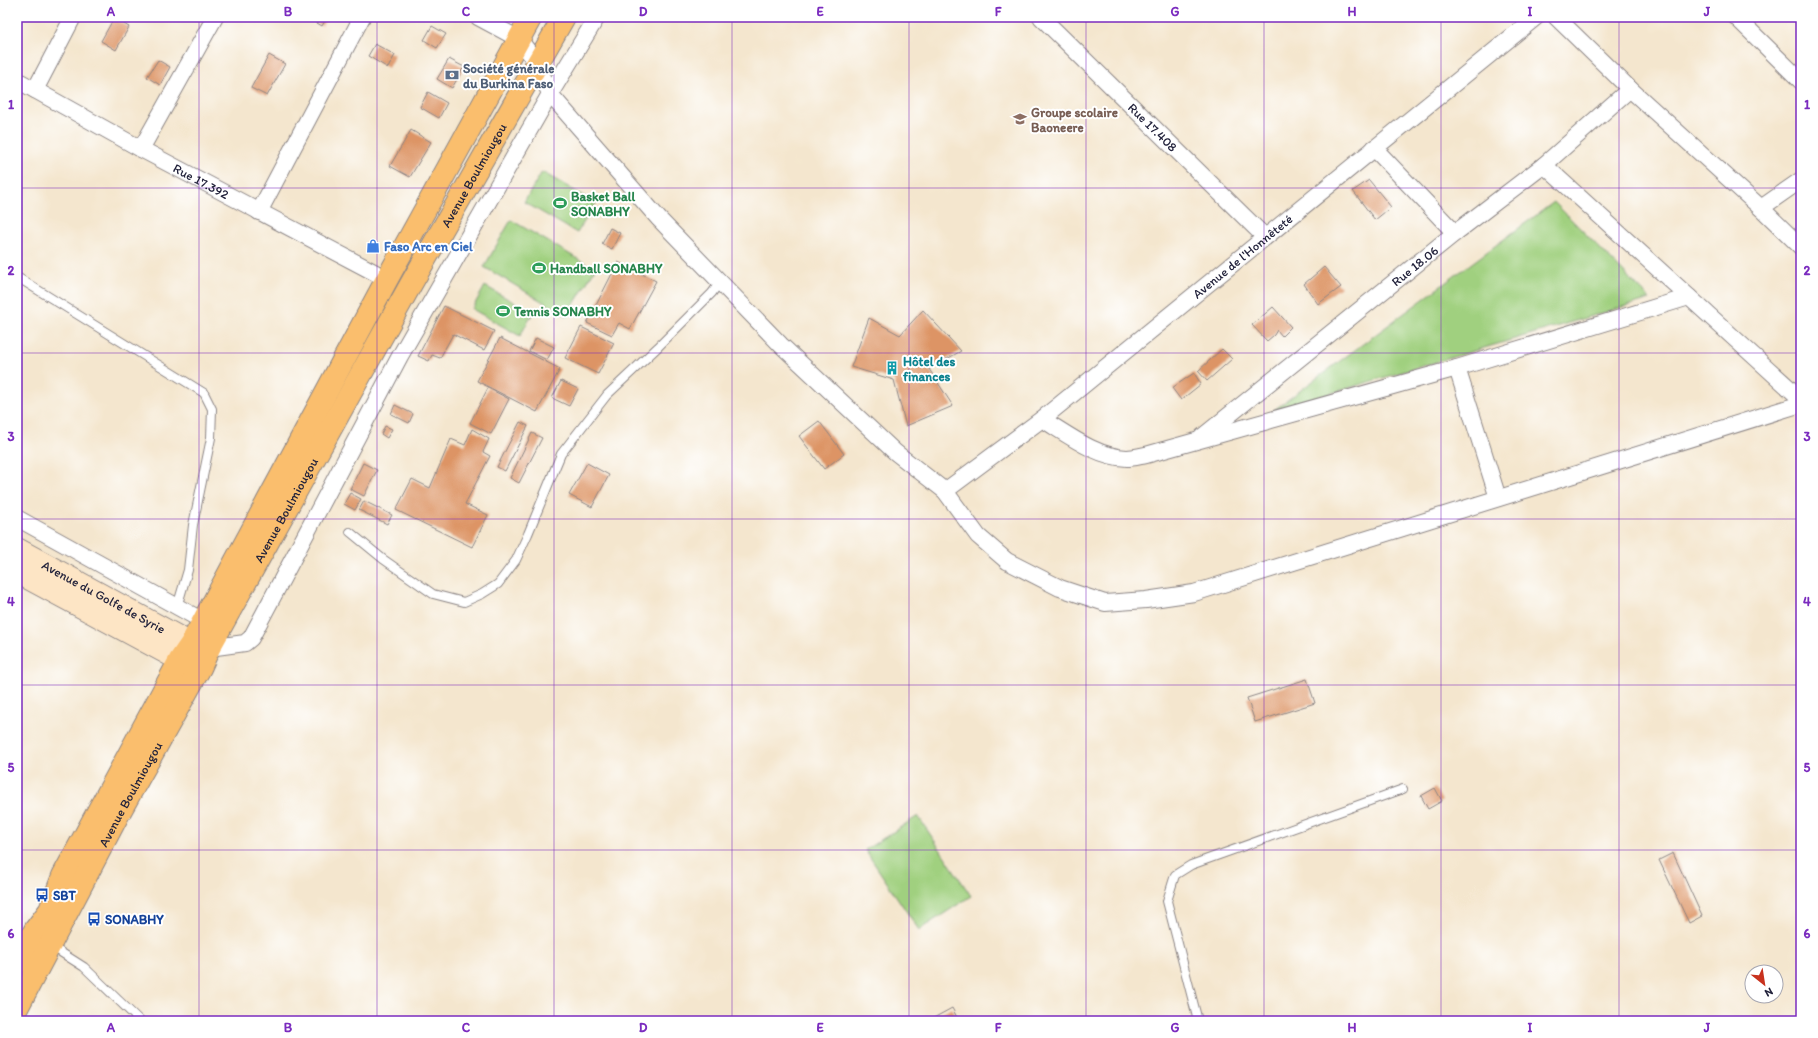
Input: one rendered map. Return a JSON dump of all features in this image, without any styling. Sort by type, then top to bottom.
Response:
[{"type":"highway","name":"Avenue Boulmiougou","points":[[17,1008],[119,813],[200,668],[193,651],[203,621],[387,279],[531,17]]},
{"type":"highway","name":"Avenue Boulmiougou","points":[[17,963],[35,930],[50,910],[63,876],[193,651],[411,284],[564,17]]},
{"type":"main road","name":"Avenue du Golfe de Syrie","points":[[17,549],[193,651]]},
{"type":"main road","name":"Avenue du Golfe de Syrie","points":[[17,572],[193,651]]},
{"type":"street","points":[[35,90],[73,17]]},
{"type":"street","points":[[141,149],[215,17]]},
{"type":"street","points":[[259,212],[362,17]]},
{"type":"street","points":[[478,17],[519,39],[538,63],[550,94],[659,219],[781,345],[895,452],[945,491],[978,536],[1008,561],[1060,588],[1105,603],[1146,600],[1194,593],[1801,404]]},
{"type":"street","points":[[193,651],[245,643],[251,638],[400,356],[550,94],[597,17]]},
{"type":"street","name":"Rue 17.408","points":[[1041,17],[1265,237]]},
{"type":"street","name":"Avenue de l'Honnêteté","points":[[945,491],[1042,419],[1536,17]]},
{"type":"street","points":[[1556,17],[1630,89],[1761,208],[1801,247]]},
{"type":"street","points":[[1736,17],[1801,81]]},
{"type":"street","name":"Rue 17.392","points":[[17,80],[141,149],[387,279]]},
{"type":"street","name":"Rue 18.06","points":[[1196,441],[1455,233],[1544,165],[1630,89]]},
{"type":"street","points":[[1374,148],[1455,233]]},
{"type":"street","points":[[1544,165],[1801,399]]},
{"type":"street","points":[[1761,208],[1801,180]]},
{"type":"street","points":[[1042,419],[1087,445],[1108,455],[1128,458],[1196,441],[1457,368],[1689,297]]},
{"type":"street","points":[[1457,368],[1498,498]]},
{"type":"street","points":[[17,518],[203,621]]},
{"type":"lane","points":[[17,277],[204,393],[212,409],[211,438],[193,525],[188,570],[177,607]]},
{"type":"lane","points":[[350,532],[383,559],[433,594],[464,602],[482,594],[498,584],[516,560],[561,454],[607,395],[712,294],[720,282]]},
{"type":"lane","points":[[1198,1021],[1166,901],[1175,875],[1191,865],[1403,789]]},
{"type":"lane","points":[[50,946],[84,967],[140,1021]]},
{"type":"green space","name":"Basket Ball SONABHY","points":[[542,172],[596,203],[577,233],[524,202]]},
{"type":"green space","points":[[1554,202],[1650,299],[1274,410]]},
{"type":"green space","name":"Handball SONABHY","points":[[511,220],[595,269],[567,316],[484,267]]},
{"type":"green space","name":"Tennis SONABHY","points":[[485,286],[533,313],[520,336],[472,309]]},
{"type":"green space","points":[[918,816],[971,896],[919,930],[865,850]]},
{"type":"building","points":[[307,17],[327,17],[322,26]]},
{"type":"building","points":[[114,18],[129,27],[116,50],[101,41]]},
{"type":"building","points":[[432,26],[446,34],[437,48],[424,40]]},
{"type":"building","points":[[375,44],[395,55],[388,68],[368,56]]},
{"type":"building","points":[[269,55],[285,64],[267,96],[251,88]]},
{"type":"building","points":[[449,59],[464,67],[452,88],[437,79]]},
{"type":"building","points":[[158,60],[170,67],[160,85],[147,77]]},
{"type":"building","points":[[428,92],[447,103],[439,118],[420,107]]},
{"type":"building","points":[[411,130],[431,142],[410,177],[390,166]]},
{"type":"building","points":[[1369,180],[1391,207],[1375,220],[1353,191]]},
{"type":"building","points":[[610,228],[620,233],[612,249],[602,244]]},
{"type":"building","points":[[618,262],[656,281],[630,329],[619,323],[612,335],[587,323]]},
{"type":"building","points":[[1324,267],[1341,287],[1318,304],[1304,284]]},
{"type":"building","points":[[444,306],[494,331],[484,350],[453,334],[440,358],[432,355],[429,361],[418,356]]},
{"type":"building","points":[[1273,307],[1291,327],[1282,336],[1277,330],[1267,341],[1252,325]]},
{"type":"building","name":"Hôtel des finances","points":[[923,310],[961,351],[929,369],[953,406],[906,426],[894,380],[851,367],[869,318],[900,335]]},
{"type":"building","points":[[581,327],[614,343],[598,374],[565,358]]},
{"type":"building","points":[[500,338],[560,369],[537,412],[477,381]]},
{"type":"building","points":[[536,338],[554,347],[547,360],[529,351]]},
{"type":"building","points":[[1222,349],[1232,359],[1207,381],[1198,371]]},
{"type":"building","points":[[1194,373],[1201,384],[1181,400],[1172,388]]},
{"type":"building","points":[[561,381],[578,389],[569,406],[552,398]]},
{"type":"building","points":[[488,388],[509,399],[491,434],[470,423]]},
{"type":"building","points":[[395,405],[413,414],[409,423],[391,414]]},
{"type":"building","points":[[819,421],[844,454],[824,469],[799,436]]},
{"type":"building","points":[[520,422],[528,426],[505,471],[497,467]]},
{"type":"building","points":[[385,426],[392,429],[387,438],[381,434]]},
{"type":"building","points":[[472,429],[489,439],[483,452],[490,456],[465,504],[488,515],[472,547],[396,510],[412,479],[430,488],[451,439],[465,445]]},
{"type":"building","points":[[532,433],[542,438],[519,483],[510,478]]},
{"type":"building","points":[[363,463],[377,470],[364,496],[350,489]]},
{"type":"building","points":[[587,463],[609,475],[592,507],[569,495]]},
{"type":"building","points":[[350,493],[361,499],[355,510],[344,504]]},
{"type":"building","points":[[364,501],[392,515],[387,524],[359,510]]},
{"type":"building","points":[[1307,679],[1315,703],[1255,722],[1247,698]]},
{"type":"building","points":[[1435,788],[1442,801],[1428,809],[1421,796]]},
{"type":"building","points":[[1673,853],[1702,916],[1689,923],[1659,860]]},
{"type":"building","points":[[952,1008],[959,1021],[928,1021]]},
{"type":"place","name":"Société générale du Burkina Faso","points":[[452,75]]},
{"type":"place","name":"Groupe scolaire Baoneere","points":[[1020,119]]},
{"type":"place","name":"Basket Ball SONABHY","points":[[560,203]]},
{"type":"place","name":"Faso Arc en Ciel","points":[[373,246]]},
{"type":"place","name":"Handball SONABHY","points":[[539,268]]},
{"type":"place","name":"Tennis SONABHY","points":[[503,311]]},
{"type":"place","name":"Hôtel des finances","points":[[892,368]]},
{"type":"place","name":"SBT","points":[[42,895]]},
{"type":"place","name":"SONABHY","points":[[94,919]]}]
